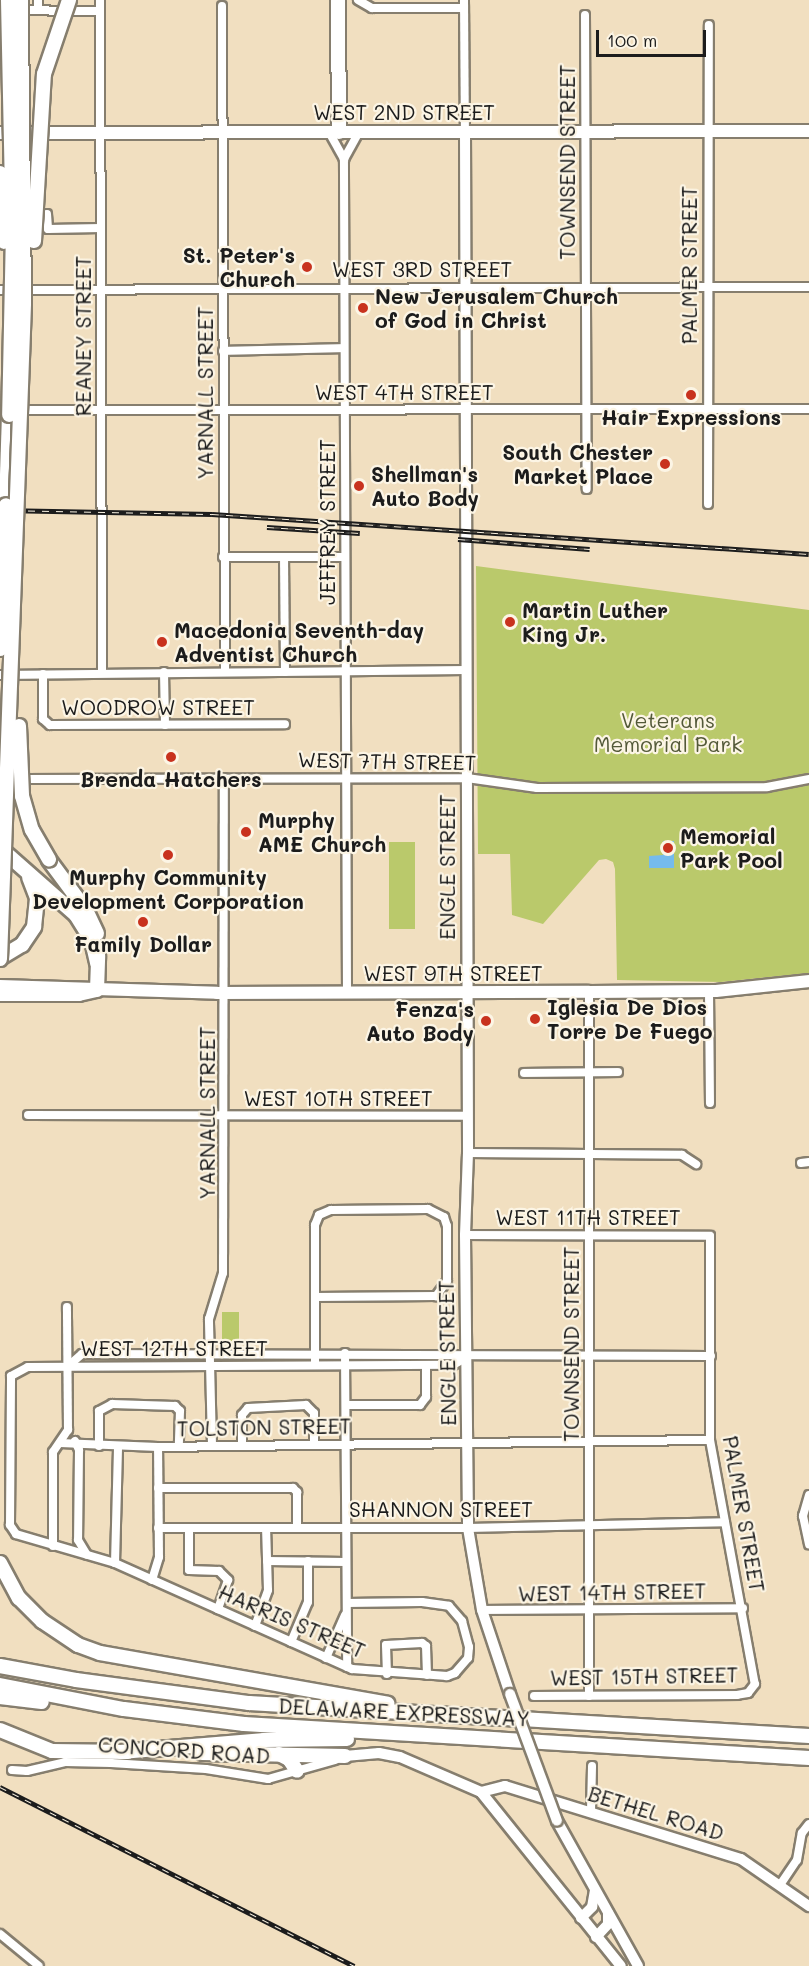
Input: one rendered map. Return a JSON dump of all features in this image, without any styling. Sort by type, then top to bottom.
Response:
[{"type":"highway","points":[[4,412],[13,220],[8,0]]},
{"type":"highway","points":[[0,958],[23,371],[25,210],[21,0]]},
{"type":"highway","points":[[23,371],[31,312],[41,96],[49,52],[69,0]]},
{"type":"highway","points":[[334,132],[340,31],[338,0]]},
{"type":"highway","points":[[0,172],[6,505],[0,649]]},
{"type":"highway","points":[[0,562],[6,505]]},
{"type":"highway","points":[[17,517],[18,772],[28,819],[49,860],[90,917],[97,937],[97,990]]},
{"type":"highway","points":[[0,848],[81,921],[92,941],[97,963]]},
{"type":"highway","points":[[0,958],[22,945],[36,920],[36,891],[23,868]]},
{"type":"highway","points":[[0,1563],[19,1598],[42,1621],[78,1645],[100,1653],[330,1696],[491,1717]]},
{"type":"highway","name":"DELAWARE EXPRESSWAY","points":[[0,1666],[238,1701],[809,1736]]},
{"type":"highway","points":[[4,1690],[21,1700],[124,1710]]},
{"type":"highway","name":"DELAWARE EXPRESSWAY","points":[[4,1690],[124,1710],[244,1725],[550,1741],[809,1758]]},
{"type":"highway","points":[[0,1730],[52,1751],[277,1753],[345,1756]]},
{"type":"highway","points":[[121,1752],[264,1740],[550,1741]]},
{"type":"highway","points":[[277,1753],[289,1759],[297,1771]]},
{"type":"main road","name":"WEST 2ND STREET","points":[[0,133],[809,131]]},
{"type":"main road","name":"WEST 9TH STREET","points":[[0,986],[79,986],[97,990],[225,993],[589,992],[709,991],[809,981]]},
{"type":"main road","name":"WEST 9TH STREET","points":[[0,995],[79,995],[97,990]]},
{"type":"street","points":[[38,0],[39,10]]},
{"type":"street","name":"REANEY STREET","points":[[100,0],[102,673]]},
{"type":"street","points":[[358,0],[372,8],[464,4]]},
{"type":"street","name":"ENGLE STREET","points":[[464,4],[468,1116],[465,1235],[468,1528],[482,1610],[557,1821],[638,1966]]},
{"type":"street","name":"YARNALL STREET","points":[[222,6],[225,672]]},
{"type":"street","points":[[0,10],[100,11]]},
{"type":"street","name":"TOWNSEND STREET","points":[[585,15],[587,489]]},
{"type":"street","name":"PALMER STREET","points":[[708,504],[709,25]]},
{"type":"street","points":[[334,132],[344,159]]},
{"type":"street","points":[[344,159],[359,132]]},
{"type":"street","name":"JEFFREY STREET","points":[[344,159],[347,993]]},
{"type":"street","points":[[47,214],[48,229],[101,228]]},
{"type":"street","name":"WEST 3RD STREET","points":[[0,290],[809,287]]},
{"type":"street","points":[[223,351],[344,348]]},
{"type":"street","name":"WEST 4TH STREET","points":[[4,412],[809,409]]},
{"type":"street","points":[[223,557],[345,557]]},
{"type":"street","points":[[284,557],[285,672]]},
{"type":"street","points":[[0,675],[466,670]]},
{"type":"street","points":[[164,672],[165,725]]},
{"type":"street","name":"WOODROW STREET","points":[[43,674],[43,719],[50,725],[285,724]]},
{"type":"street","name":"YARNALL STREET","points":[[212,1445],[209,1318],[223,1273],[226,1116],[224,778]]},
{"type":"street","name":"WEST 7TH STREET","points":[[0,779],[467,778],[537,788],[767,787],[809,779]]},
{"type":"street","points":[[709,991],[710,1103]]},
{"type":"street","name":"TOWNSEND STREET","points":[[589,992],[589,1696]]},
{"type":"street","points":[[524,1073],[618,1072]]},
{"type":"street","name":"WEST 10TH STREET","points":[[28,1115],[468,1116]]},
{"type":"street","points":[[468,1153],[682,1155],[696,1164]]},
{"type":"street","points":[[315,1297],[427,1297],[440,1292],[447,1281],[447,1226],[441,1214],[428,1209],[331,1210],[319,1215],[315,1225],[315,1297],[315,1365]]},
{"type":"street","name":"WEST 11TH STREET","points":[[465,1235],[711,1236]]},
{"type":"street","name":"PALMER STREET","points":[[711,1236],[710,1440],[756,1680],[753,1688]]},
{"type":"street","points":[[53,1546],[52,1457],[68,1430],[67,1307]]},
{"type":"street","points":[[345,1353],[347,1667]]},
{"type":"street","name":"WEST 12TH STREET","points":[[68,1367],[82,1354],[455,1353],[467,1357],[711,1356]]},
{"type":"street","name":"WEST 12TH STREET","points":[[68,1367],[453,1365],[467,1357]]},
{"type":"street","points":[[346,1405],[420,1405],[426,1396],[426,1365]]},
{"type":"street","name":"HARRIS STREET","points":[[68,1367],[21,1368],[14,1371],[9,1381],[11,1529],[16,1534],[115,1563],[347,1667],[387,1674],[451,1675],[468,1658],[468,1640],[454,1609],[435,1602],[347,1607]]},
{"type":"street","points":[[99,1446],[99,1411],[111,1404],[176,1406],[180,1411],[179,1445]]},
{"type":"street","points":[[242,1444],[242,1414],[248,1408],[306,1405],[314,1413],[314,1444]]},
{"type":"street","points":[[68,1430],[78,1445],[78,1539],[87,1555]]},
{"type":"street","name":"TOLSTON STREET","points":[[60,1443],[158,1447],[242,1444],[589,1443],[710,1440]]},
{"type":"street","points":[[115,1563],[118,1446]]},
{"type":"street","points":[[152,1580],[159,1557],[158,1447]]},
{"type":"street","points":[[158,1488],[293,1488],[297,1492],[297,1528]]},
{"type":"street","points":[[809,1495],[803,1516],[809,1544]]},
{"type":"street","name":"SHANNON STREET","points":[[158,1528],[468,1528],[725,1522]]},
{"type":"street","points":[[189,1528],[188,1569],[219,1571],[227,1578],[229,1585],[219,1609]]},
{"type":"street","points":[[255,1626],[268,1597],[266,1528]]},
{"type":"street","points":[[69,1551],[78,1539]]},
{"type":"street","points":[[267,1561],[346,1562]]},
{"type":"street","points":[[291,1642],[306,1611],[308,1562]]},
{"type":"street","points":[[326,1658],[347,1607]]},
{"type":"street","name":"WEST 14TH STREET","points":[[482,1610],[589,1611],[743,1608]]},
{"type":"street","points":[[387,1674],[386,1645],[422,1642],[426,1646],[427,1675]]},
{"type":"street","name":"WEST 15TH STREET","points":[[534,1696],[737,1695],[753,1688]]},
{"type":"street","name":"CONCORD ROAD","points":[[12,1770],[21,1772],[65,1762],[206,1769],[257,1779],[297,1771],[345,1756],[392,1755],[481,1792],[621,1966]]},
{"type":"street","points":[[591,1811],[592,1766]]},
{"type":"street","name":"BETHEL ROAD","points":[[481,1792],[505,1786],[741,1859],[809,1906]]},
{"type":"street","points":[[780,1886],[797,1860],[802,1833],[809,1824]]},
{"type":"street","points":[[581,1918],[592,1907],[595,1889]]},
{"type":"street","points":[[596,1937],[608,1924],[608,1912]]},
{"type":"street","points":[[0,1934],[39,1966]]},
{"type":"green space","name":"Veterans Memorial Park","points":[[476,566],[809,610],[809,973],[721,982],[617,980],[615,869],[613,862],[606,859],[599,860],[543,924],[512,915],[510,854],[478,854]]},
{"type":"green space","points":[[389,842],[415,842],[415,929],[389,929]]},
{"type":"green space","points":[[222,1312],[239,1312],[239,1344],[222,1344]]},
{"type":"water","name":"Memorial Park Pool","points":[[663,841],[674,841],[674,868],[649,868],[649,856],[663,855]]},
{"type":"railway","points":[[0,510],[212,514],[809,554]]},
{"type":"railway","points":[[267,527],[360,533]]},
{"type":"railway","points":[[458,539],[590,549]]},
{"type":"railway","points":[[0,1787],[354,1966]]},
{"type":"place","name":"St. Peter's Church","points":[[307,267]]},
{"type":"place","name":"New Jerusalem Church of God in Christ","points":[[363,308]]},
{"type":"place","name":"Hair Expressions","points":[[691,395]]},
{"type":"place","name":"South Chester Market Place","points":[[665,464]]},
{"type":"place","name":"Shellman's Auto Body","points":[[359,486]]},
{"type":"place","name":"Martin Luther King Jr.","points":[[510,622]]},
{"type":"place","name":"Macedonia Seventh-day Adventist Church","points":[[162,642]]},
{"type":"place","name":"Brenda Hatchers","points":[[171,757]]},
{"type":"place","name":"Murphy AME Church","points":[[246,832]]},
{"type":"place","name":"Memorial Park Pool","points":[[668,848]]},
{"type":"place","name":"Murphy Community Development Corporation","points":[[168,855]]},
{"type":"place","name":"Family Dollar","points":[[143,922]]},
{"type":"place","name":"Iglesia De Dios Torre De Fuego","points":[[535,1019]]},
{"type":"place","name":"Fenza's Auto Body","points":[[486,1021]]}]
